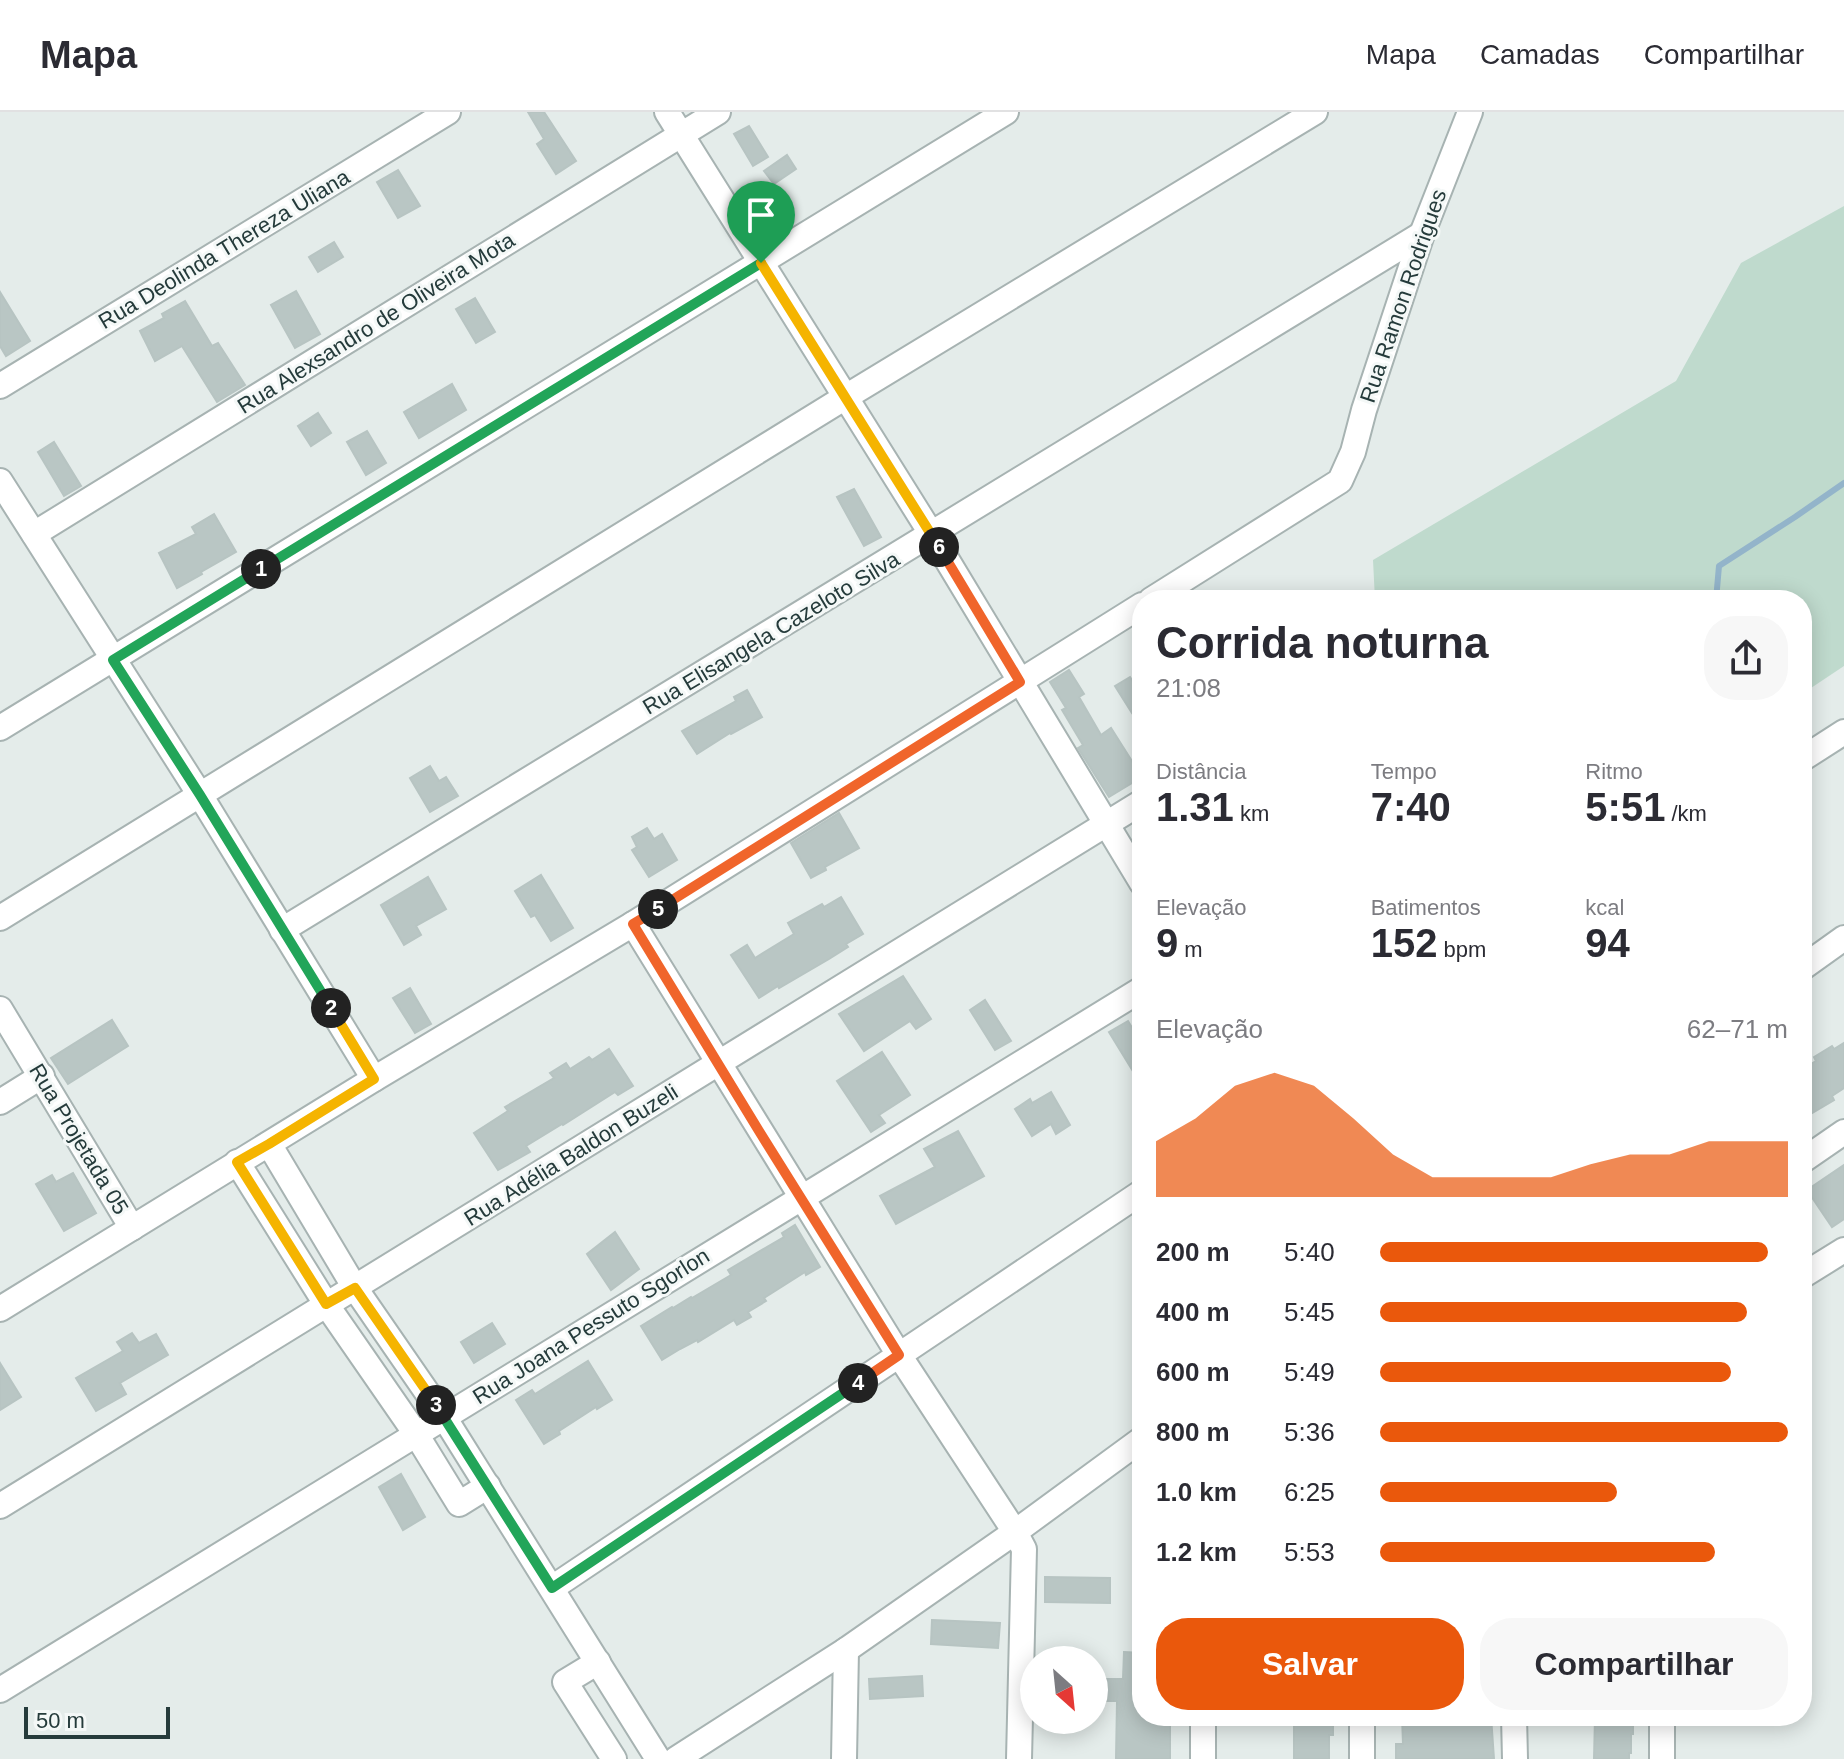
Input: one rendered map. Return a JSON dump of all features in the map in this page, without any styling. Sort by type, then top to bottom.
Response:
[{"type":"street","name":"Rua Deolinda Thereza Uliana","points":[[0,386],[448,112]]},
{"type":"street","points":[[667,112],[932,535],[1132,867]]},
{"type":"street","name":"Rua Alexsandro de Oliveira Mota","points":[[34,534],[718,112]]},
{"type":"street","points":[[0,728],[1006,112]]},
{"type":"street","points":[[0,918],[1315,112]]},
{"type":"street","name":"Rua Ramon Rodrigues","points":[[1167,590],[1340,481],[1353,452],[1422,234],[1470,112]]},
{"type":"street","name":"Rua Elisangela Cazeloto Silva","points":[[282,930],[1422,234]]},
{"type":"street","points":[[0,481],[200,795],[374,1079]]},
{"type":"street","points":[[0,1309],[237,1162],[633,924],[1132,611]]},
{"type":"street","points":[[1812,753],[1844,732]]},
{"type":"street","name":"Rua Adélia Baldon Buzeli","points":[[0,1506],[1132,808]]},
{"type":"street","points":[[633,924],[800,1198],[1024,1549],[1019,1759]]},
{"type":"street","points":[[1812,961],[1844,938]]},
{"type":"street","name":"Rua Joana Pessuto Sgorlon","points":[[0,1690],[1132,995]]},
{"type":"street","name":"Rua Projetada 05","points":[[0,1009],[132,1228]]},
{"type":"street","points":[[0,1102],[42,1076]]},
{"type":"street","points":[[1812,1154],[1844,1132]]},
{"type":"street","points":[[269,1144],[355,1288],[444,1417],[658,1759]]},
{"type":"street","points":[[237,1162],[326,1304],[416,1434],[459,1504],[488,1486]]},
{"type":"street","points":[[552,1588],[1132,1199]]},
{"type":"street","points":[[1812,1270],[1844,1250]]},
{"type":"street","points":[[676,1759],[846,1650],[1132,1446]]},
{"type":"street","points":[[844,1759],[846,1650]]},
{"type":"street","points":[[598,1662],[565,1682],[614,1759]]},
{"type":"street","points":[[1203,1726],[1203,1759]]},
{"type":"street","points":[[1362,1726],[1362,1759]]},
{"type":"street","points":[[1514,1726],[1515,1759]]},
{"type":"street","points":[[1662,1726],[1662,1759]]},
{"type":"green space","points":[[1844,206],[1844,666],[1812,687],[1812,590],[1374,590],[1373,560],[1676,381],[1741,263]]},
{"type":"building","points":[[528,112],[544,112],[576,161],[556,174],[537,144],[544,139]]},
{"type":"building","points":[[749,126],[768,157],[753,166],[734,134]]},
{"type":"building","points":[[787,155],[796,169],[774,184],[764,171]]},
{"type":"building","points":[[398,170],[420,206],[398,218],[377,182]]},
{"type":"building","points":[[770,194],[786,222],[762,236],[745,208]]},
{"type":"building","points":[[334,242],[343,257],[318,272],[309,257]]},
{"type":"building","points":[[296,291],[320,334],[295,348],[271,305]]},
{"type":"building","points":[[0,292],[30,341],[6,356],[0,346]]},
{"type":"building","points":[[475,298],[495,332],[476,343],[456,309]]},
{"type":"building","points":[[185,301],[212,346],[218,343],[245,385],[217,402],[182,346],[155,361],[140,331],[164,318],[162,314]]},
{"type":"building","points":[[452,384],[466,410],[419,438],[404,412]]},
{"type":"building","points":[[318,413],[331,433],[311,446],[298,426]]},
{"type":"building","points":[[367,431],[386,463],[366,475],[347,442]]},
{"type":"building","points":[[54,442],[81,486],[64,496],[38,452]]},
{"type":"building","points":[[854,489],[881,537],[864,546],[837,497]]},
{"type":"building","points":[[214,514],[236,552],[177,588],[159,553],[196,534],[192,527]]},
{"type":"building","points":[[1069,670],[1084,694],[1079,697],[1101,735],[1111,728],[1132,761],[1132,783],[1109,797],[1078,748],[1083,745],[1050,682]]},
{"type":"building","points":[[1130,677],[1132,680],[1132,713],[1115,686]]},
{"type":"building","points":[[747,690],[762,717],[697,754],[682,731],[736,701],[734,697]]},
{"type":"building","points":[[430,766],[439,781],[446,777],[458,796],[430,812],[410,778]]},
{"type":"building","points":[[839,813],[859,848],[811,878],[791,843]]},
{"type":"building","points":[[647,828],[654,839],[662,834],[677,860],[649,877],[632,850],[637,847],[632,837]]},
{"type":"building","points":[[541,875],[573,928],[551,941],[515,891]]},
{"type":"building","points":[[428,877],[446,909],[416,926],[421,935],[404,945],[381,905]]},
{"type":"building","points":[[841,897],[863,934],[829,959],[759,998],[731,955],[747,945],[755,958],[794,934],[788,923]]},
{"type":"building","points":[[903,976],[931,1019],[916,1029],[910,1021],[864,1051],[839,1014]]},
{"type":"building","points":[[410,988],[431,1024],[415,1033],[393,998]]},
{"type":"building","points":[[985,1000],[1011,1041],[995,1050],[970,1010]]},
{"type":"building","points":[[112,1020],[128,1046],[68,1084],[51,1058]]},
{"type":"building","points":[[1128,1021],[1132,1028],[1132,1070],[1109,1032]]},
{"type":"building","points":[[1844,1043],[1844,1088],[1832,1096],[1834,1100],[1812,1113],[1814,1057],[1832,1046],[1834,1049]]},
{"type":"building","points":[[609,1049],[633,1086],[618,1095],[615,1092],[526,1146],[530,1152],[498,1170],[474,1133],[508,1111],[505,1107],[554,1078],[550,1073],[566,1063],[570,1069]]},
{"type":"building","points":[[882,1052],[910,1095],[879,1115],[885,1123],[871,1132],[837,1081]]},
{"type":"building","points":[[1051,1092],[1070,1125],[1056,1134],[1051,1124],[1032,1136],[1015,1109],[1030,1099],[1032,1103]]},
{"type":"building","points":[[958,1131],[984,1176],[896,1224],[880,1196],[935,1167],[924,1149]]},
{"type":"building","points":[[1844,1165],[1844,1219],[1832,1227],[1812,1197],[1812,1187]]},
{"type":"building","points":[[73,1173],[96,1213],[64,1231],[36,1184],[52,1175],[56,1182]]},
{"type":"building","points":[[795,1225],[820,1267],[806,1275],[805,1272],[764,1298],[766,1301],[748,1312],[751,1317],[737,1325],[734,1320],[662,1360],[641,1326],[731,1275],[728,1270],[784,1237],[782,1233]]},
{"type":"building","points":[[615,1232],[639,1269],[611,1290],[587,1254]]},
{"type":"building","points":[[492,1323],[505,1344],[474,1363],[461,1342]]},
{"type":"building","points":[[132,1333],[139,1343],[156,1334],[168,1355],[120,1383],[126,1394],[96,1411],[76,1378],[123,1351],[117,1342]]},
{"type":"building","points":[[588,1361],[612,1400],[596,1407],[544,1444],[516,1400],[532,1390],[535,1394]]},
{"type":"building","points":[[0,1363],[21,1397],[0,1410]]},
{"type":"building","points":[[401,1474],[425,1517],[403,1530],[379,1487]]},
{"type":"building","points":[[1045,1577],[1110,1578],[1110,1603],[1045,1602]]},
{"type":"building","points":[[932,1620],[1000,1623],[998,1648],[931,1644]]},
{"type":"building","points":[[1124,1652],[1132,1652],[1132,1726],[1170,1726],[1170,1759],[1116,1759],[1117,1701],[1108,1701],[1108,1679],[1123,1679]]},
{"type":"building","points":[[922,1676],[923,1696],[870,1699],[869,1679]]},
{"type":"building","points":[[1294,1726],[1333,1726],[1333,1735],[1329,1735],[1329,1759],[1294,1759]]},
{"type":"building","points":[[1402,1726],[1492,1726],[1494,1759],[1396,1759],[1396,1744],[1403,1744]]},
{"type":"building","points":[[1595,1726],[1633,1726],[1629,1759],[1594,1759]]},
{"type":"waterway","points":[[1717,590],[1719,566],[1844,483]]},
{"type":"route","points":[[761,263],[932,535],[1020,682],[633,924],[899,1355],[552,1588],[444,1417],[355,1288],[326,1304],[237,1162],[374,1079],[200,795],[113,660],[761,263]]}]
